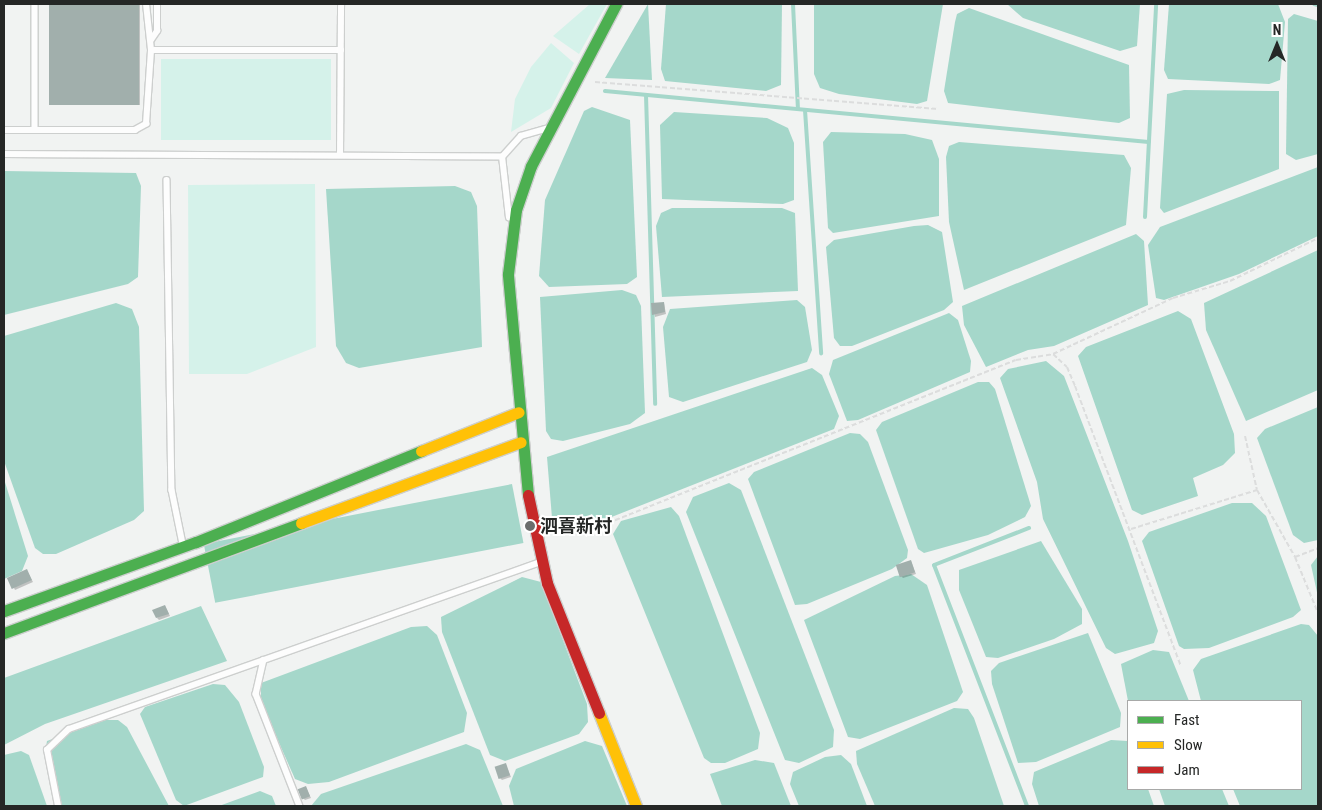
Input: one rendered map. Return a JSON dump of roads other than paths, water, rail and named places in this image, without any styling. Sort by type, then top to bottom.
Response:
[{"type":"main road","points":[[616,4],[548,128],[522,192],[508,274],[522,442],[534,532],[541,562],[636,806]]},
{"type":"main road","points":[[4,611],[183,546],[519,412]]},
{"type":"main road","points":[[4,632],[522,442]]},
{"type":"lane","points":[[35,4],[35,130]]},
{"type":"lane","points":[[4,130],[141,128],[149,119],[151,40],[146,31],[146,4]]},
{"type":"lane","points":[[151,40],[157,31],[157,4]]},
{"type":"lane","points":[[340,155],[341,4]]},
{"type":"lane","points":[[151,50],[341,50]]},
{"type":"lane","points":[[4,154],[502,157],[521,136],[548,128]]},
{"type":"lane","points":[[502,157],[513,236]]},
{"type":"lane","points":[[167,180],[172,490],[183,546]]},
{"type":"lane","points":[[58,806],[47,750],[69,729],[541,562]]},
{"type":"lane","points":[[264,660],[256,694],[300,806]]},
{"type":"waterway","points":[[793,4],[798,109]]},
{"type":"waterway","points":[[1145,217],[1156,4]]},
{"type":"waterway","points":[[1314,4],[1318,5]]},
{"type":"waterway","points":[[605,91],[1149,142]]},
{"type":"waterway","points":[[646,95],[655,404]]},
{"type":"waterway","points":[[805,110],[821,353]]},
{"type":"waterway","points":[[1027,806],[934,565],[1029,528]]},
{"type":"place","name":"泗喜新村","points":[[530,526]]}]
